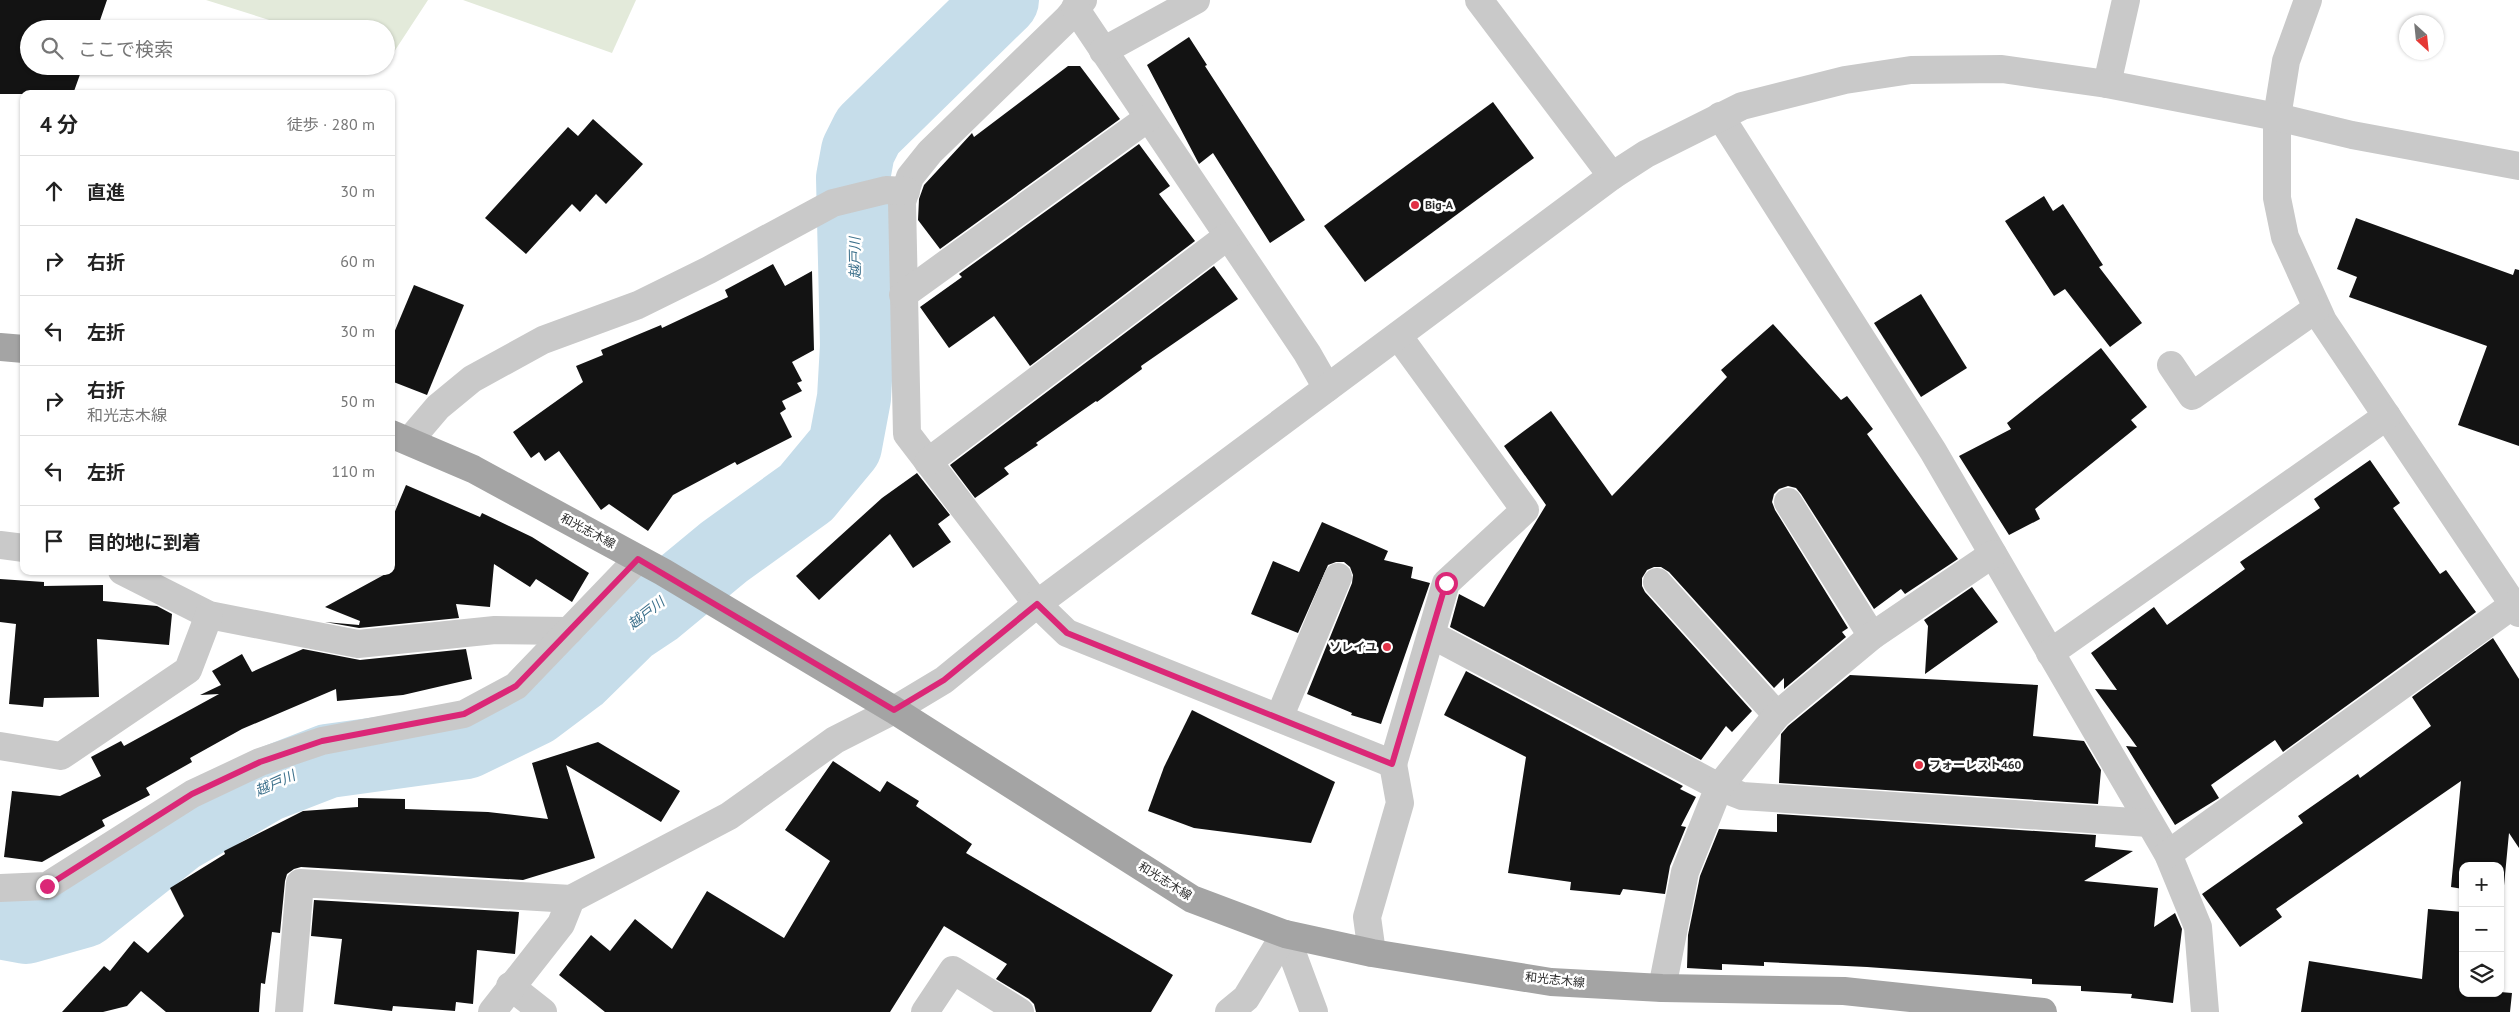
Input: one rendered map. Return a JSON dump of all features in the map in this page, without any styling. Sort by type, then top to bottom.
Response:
[{"type":"main road","points":[[0,347],[20,349]]},
{"type":"main road","name":"和光志木線","points":[[400,438],[473,469],[663,572],[894,710],[1192,899],[1285,934],[1372,954],[1552,982],[1662,988],[1844,991],[2043,1012]]},
{"type":"street","points":[[1103,51],[1196,0]]},
{"type":"street","points":[[1479,0],[1612,176]]},
{"type":"street","points":[[2107,84],[2126,0]]},
{"type":"street","points":[[2168,854],[2516,609],[2316,309],[2285,237],[2277,198],[2277,117],[2286,61],[2308,0]]},
{"type":"street","points":[[1327,388],[1307,353],[1103,51],[1079,4],[930,152],[910,177],[902,202],[901,230],[907,434],[1037,604],[1067,633],[1392,764]]},
{"type":"street","points":[[289,1012],[300,883],[571,899],[730,816],[835,740],[894,710],[944,680],[1037,604],[1327,388],[1399,337],[1612,176],[1646,154],[1742,106],[1845,80],[1911,70],[2002,69],[2107,84],[2277,117],[2352,135],[2519,166]]},
{"type":"street","points":[[1720,116],[1933,452],[2168,854],[2198,927],[2205,1012]]},
{"type":"street","points":[[903,295],[1148,118]]},
{"type":"street","points":[[400,438],[472,379],[543,340],[638,306],[833,203],[872,192],[886,190],[906,191]]},
{"type":"street","points":[[928,462],[1228,236]]},
{"type":"street","points":[[2171,365],[2192,396],[2316,309]]},
{"type":"street","points":[[1372,954],[1368,918],[1400,803],[1392,764],[1446,583],[1525,510],[1399,337]]},
{"type":"street","points":[[2050,653],[2387,416]]},
{"type":"street","points":[[1788,502],[1872,636]]},
{"type":"street","points":[[0,545],[20,548]]},
{"type":"street","points":[[1662,988],[1685,872],[1719,787],[1777,715],[1872,636],[1993,554]]},
{"type":"street","points":[[0,888],[47,886],[192,794],[260,762],[322,741],[464,714],[516,686],[638,559]]},
{"type":"street","points":[[130,575],[209,614],[358,644],[495,630],[569,630]]},
{"type":"street","points":[[1279,718],[1338,577]]},
{"type":"street","points":[[1658,582],[1777,715]]},
{"type":"street","points":[[0,746],[61,756],[188,670],[209,614]]},
{"type":"street","points":[[1432,635],[1719,787],[1742,796],[2149,823]]},
{"type":"street","points":[[492,1012],[510,986],[561,924],[571,899]]},
{"type":"street","points":[[1229,1012],[1246,998],[1285,934]]},
{"type":"street","points":[[1285,934],[1314,1012]]},
{"type":"street","points":[[925,1012],[953,970],[1020,1012]]},
{"type":"street","points":[[510,986],[543,1012]]},
{"type":"green space","points":[[206,0],[428,0],[395,50],[395,20],[269,20]]},
{"type":"green space","points":[[463,0],[636,0],[612,53]]},
{"type":"building","points":[[0,0],[107,0],[100,20],[20,20],[20,75],[80,75],[74,90],[20,90],[20,94],[0,94]]},
{"type":"building","points":[[1189,37],[1207,65],[1205,66],[1305,220],[1270,243],[1213,153],[1199,164],[1147,65]]},
{"type":"building","points":[[1068,66],[1080,66],[1120,119],[940,249],[918,220],[919,199],[924,185],[972,133],[974,137]]},
{"type":"building","points":[[1493,102],[1534,158],[1365,282],[1324,226]]},
{"type":"building","points":[[593,119],[643,164],[606,204],[596,194],[580,212],[572,204],[526,254],[485,218],[568,127],[578,136]]},
{"type":"building","points":[[1139,144],[1170,186],[1159,194],[1195,241],[1030,366],[994,316],[949,348],[920,307],[962,277],[959,274]]},
{"type":"building","points":[[2044,196],[2053,211],[2063,204],[2103,265],[2099,267],[2142,323],[2110,347],[2065,289],[2054,296],[2005,221]]},
{"type":"building","points":[[2356,218],[2513,275],[2515,269],[2519,270],[2519,446],[2458,425],[2487,346],[2349,297],[2357,277],[2337,269]]},
{"type":"building","points":[[773,264],[785,286],[812,271],[814,350],[792,362],[802,381],[797,383],[802,391],[782,401],[786,409],[780,413],[792,437],[737,465],[735,462],[673,495],[648,531],[609,504],[601,510],[559,451],[545,461],[539,452],[531,458],[513,432],[583,382],[576,366],[603,355],[601,350],[661,325],[662,328],[728,297],[725,290]]},
{"type":"building","points":[[1214,266],[1238,299],[1141,366],[1142,369],[1097,402],[1036,443],[1038,445],[1004,468],[1009,474],[975,498],[950,465]]},
{"type":"building","points":[[414,285],[464,305],[427,395],[395,383],[395,330]]},
{"type":"building","points":[[1921,294],[1967,368],[1921,397],[1874,323]]},
{"type":"building","points":[[1773,324],[1841,400],[1847,396],[1873,429],[1867,434],[1958,559],[1905,594],[1901,589],[1874,609],[1801,494],[1796,488],[1788,486],[1779,489],[1774,494],[1772,502],[1775,510],[1848,628],[1842,632],[1846,637],[1784,689],[1784,678],[1774,688],[1669,572],[1661,567],[1647,570],[1642,578],[1642,586],[1645,592],[1752,711],[1732,732],[1726,726],[1701,760],[1450,627],[1459,594],[1484,607],[1546,505],[1504,446],[1551,411],[1612,496],[1727,377],[1721,370]]},
{"type":"building","points":[[2101,348],[2147,407],[2131,420],[2137,427],[2035,509],[2040,519],[2009,535],[1959,456],[2011,429],[2007,423]]},
{"type":"building","points":[[2370,460],[2400,503],[2393,508],[2440,574],[2446,570],[2476,612],[2283,752],[2275,740],[2211,785],[2219,798],[2175,825],[2126,746],[2137,747],[2095,689],[2117,690],[2091,653],[2154,607],[2167,625],[2245,569],[2240,562],[2320,508],[2314,499]]},
{"type":"building","points":[[917,473],[950,515],[938,524],[951,542],[913,568],[890,534],[819,600],[796,576],[882,498]]},
{"type":"building","points":[[406,485],[480,517],[482,513],[532,537],[589,573],[572,602],[536,579],[530,587],[494,564],[490,607],[456,604],[459,618],[359,628],[325,622],[359,625],[360,621],[325,607],[384,575],[395,575],[395,511]]},
{"type":"building","points":[[1322,522],[1388,551],[1384,560],[1413,567],[1411,578],[1430,583],[1381,724],[1351,715],[1352,713],[1307,694],[1352,583],[1353,575],[1350,567],[1344,562],[1328,565],[1298,633],[1251,614],[1273,561],[1299,572]]},
{"type":"building","points":[[0,579],[44,582],[44,586],[103,585],[103,601],[157,606],[172,614],[169,645],[97,639],[99,697],[44,698],[43,707],[9,704],[16,624],[0,622]]},
{"type":"building","points":[[1972,587],[1998,622],[1925,674],[1928,626],[1924,620]]},
{"type":"building","points":[[2493,638],[2519,679],[2519,848],[2509,833],[2504,886],[2504,862],[2459,862],[2459,888],[2451,887],[2461,781],[2276,909],[2282,917],[2240,947],[2202,894],[2303,823],[2298,816],[2358,774],[2360,778],[2431,726],[2412,697]]},
{"type":"building","points":[[303,649],[360,660],[466,649],[472,679],[403,695],[337,701],[336,689],[242,729],[190,758],[192,762],[146,788],[150,795],[102,820],[105,826],[42,862],[4,857],[12,791],[60,796],[101,776],[91,757],[121,741],[124,746],[219,694],[200,695],[221,685],[212,671],[242,654],[252,672]]},
{"type":"building","points":[[1466,671],[1683,786],[1680,789],[1696,797],[1681,826],[1686,827],[1670,866],[1665,894],[1623,889],[1620,895],[1570,890],[1571,882],[1508,873],[1526,757],[1444,715]]},
{"type":"building","points":[[1850,675],[2038,685],[2033,736],[2084,741],[2101,770],[2098,804],[1779,783],[1781,734],[1788,726]]},
{"type":"building","points":[[1192,710],[1335,782],[1311,843],[1194,828],[1148,811],[1164,767]]},
{"type":"building","points":[[598,742],[680,791],[661,822],[566,765],[595,858],[523,880],[301,867],[294,869],[287,874],[285,881],[280,933],[272,932],[265,984],[261,983],[259,1012],[166,1012],[141,991],[127,1006],[103,1012],[62,1012],[104,966],[110,971],[134,941],[148,953],[184,916],[170,888],[225,854],[224,851],[303,811],[358,807],[358,798],[405,799],[405,809],[488,812],[548,819],[532,763]]},
{"type":"building","points":[[833,761],[880,792],[887,781],[919,801],[916,806],[972,844],[966,853],[1173,975],[1151,1012],[1036,1012],[1034,1004],[1029,999],[996,979],[1007,964],[944,926],[890,1012],[605,1012],[559,975],[591,935],[610,951],[635,919],[672,949],[707,891],[784,938],[830,861],[785,830]]},
{"type":"building","points":[[1777,814],[2096,835],[2095,847],[2133,851],[2084,881],[2158,888],[2154,927],[2175,913],[2182,929],[2173,1003],[2131,998],[2132,994],[2081,991],[2081,986],[2032,984],[2032,979],[1867,967],[1764,962],[1764,966],[1722,964],[1722,970],[1687,968],[1688,935],[1700,876],[1719,829],[1777,832]]},
{"type":"building","points":[[314,900],[519,912],[515,954],[477,950],[473,1004],[456,1002],[455,1011],[393,1006],[392,1011],[334,1004],[342,939],[311,936]]},
{"type":"building","points":[[2428,909],[2459,912],[2459,997],[2504,997],[2504,992],[2512,993],[2510,1012],[2301,1012],[2309,961],[2422,979]]},
{"type":"waterway","name":"越戸川","points":[[0,922],[26,927],[83,911],[178,836],[266,785],[328,761],[466,742],[534,709],[578,676],[628,627],[655,609],[724,552],[806,493],[845,446],[854,398],[857,345],[853,178],[858,151],[868,131],[1002,0]]},
{"type":"place","name":"Big-A","points":[[1415,205]]},
{"type":"place","name":"ソレイユ","points":[[1387,647]]},
{"type":"place","name":"フォーレスト460","points":[[1919,765]]},
{"type":"route","points":[[47,886],[192,794],[260,762],[322,741],[464,714],[516,686],[638,559],[663,572],[894,710],[944,680],[1037,604],[1067,633],[1392,764],[1446,583]]}]
